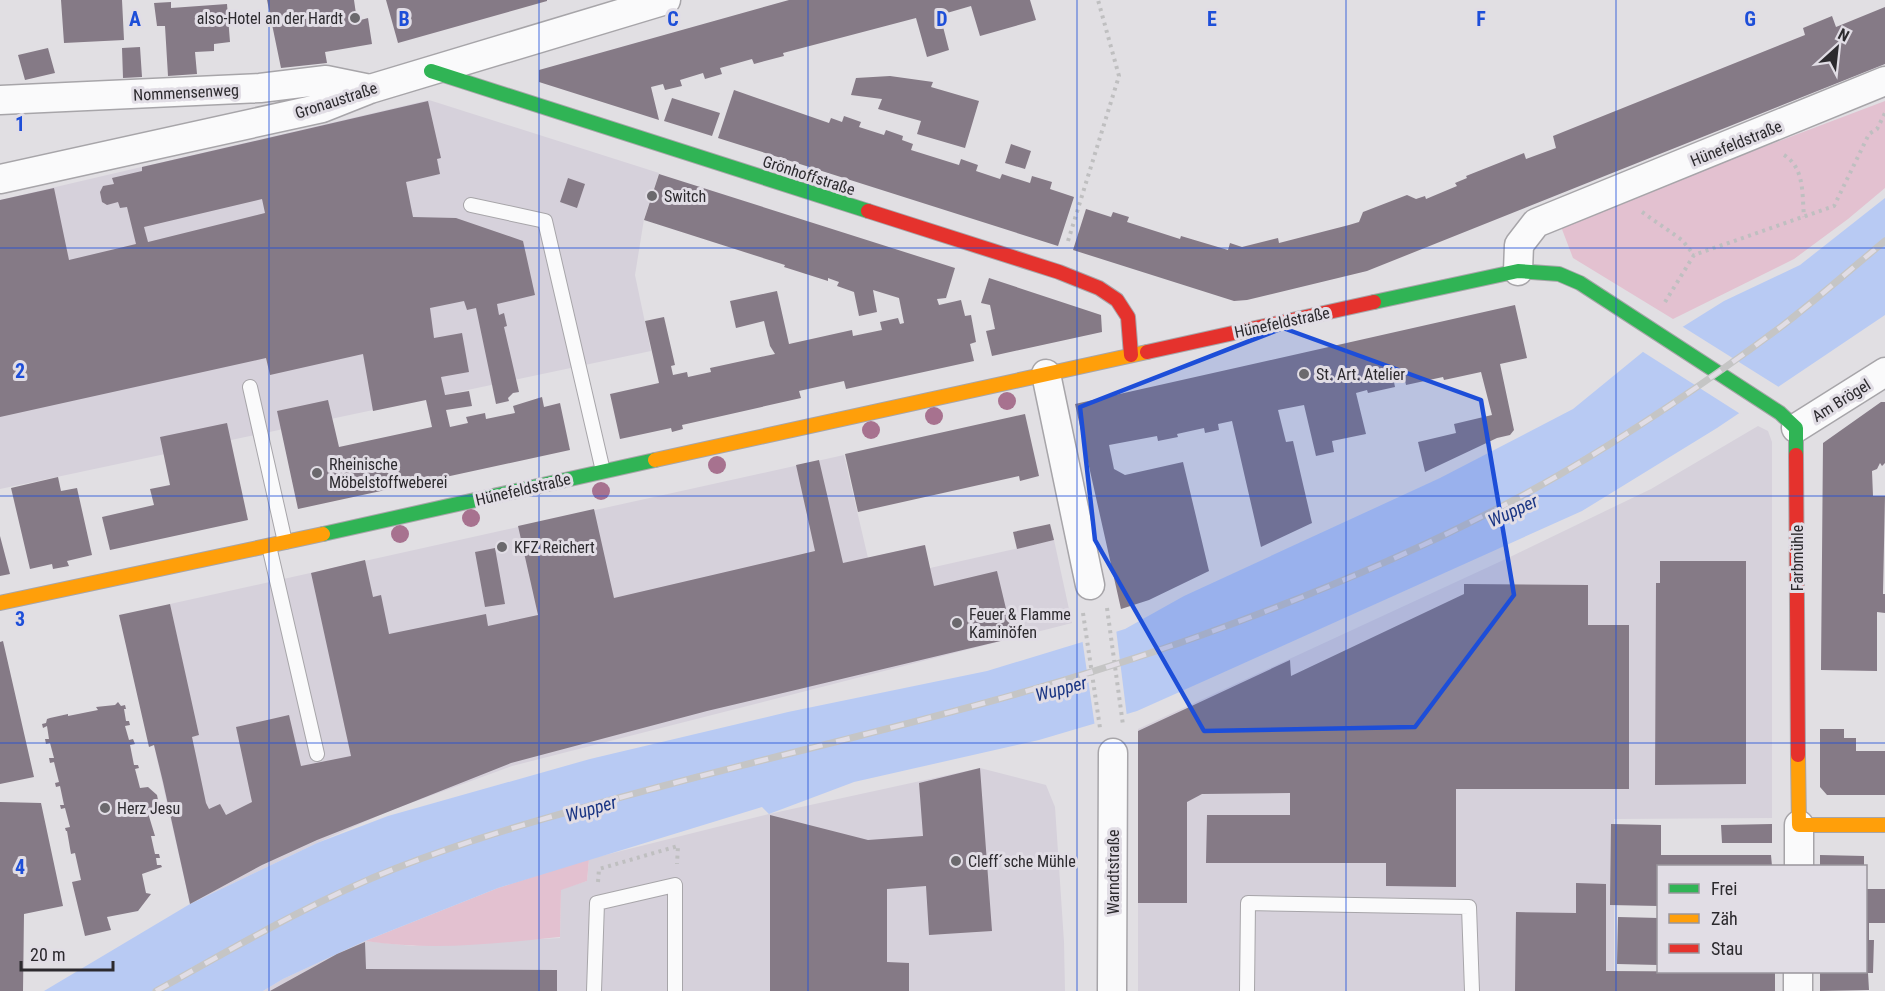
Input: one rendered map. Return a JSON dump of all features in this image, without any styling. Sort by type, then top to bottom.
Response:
[{"type":"street","name":"Gronaustraße","points":[[0,179],[322,108],[370,89],[666,0]]},
{"type":"street","name":"Grönhoffstraße","points":[[431,71],[1059,272],[1101,289],[1115,299],[1128,317],[1131,355]]},
{"type":"street","name":"Nommensenweg","points":[[0,100],[226,90],[326,80],[370,89]]},
{"type":"street","name":"Hünefeldstraße","points":[[1518,271],[1519,245],[1536,224],[1885,81]]},
{"type":"street","name":"Hünefeldstraße","points":[[0,603],[1518,271],[1559,274],[1580,283],[1651,330]]},
{"type":"street","points":[[1651,330],[1788,421]]},
{"type":"street","name":"Am Brögel","points":[[1788,421],[1885,372]]},
{"type":"street","points":[[1046,374],[1090,585]]},
{"type":"street","name":"Farbmühle","points":[[1788,421],[1799,865]]},
{"type":"street","name":"Warndtstraße","points":[[1112,991],[1113,743]]},
{"type":"street","points":[[1799,825],[1885,825]]},
{"type":"street","points":[[1798,973],[1798,991]]},
{"type":"lane","points":[[471,205],[545,221],[603,471]]},
{"type":"lane","points":[[250,387],[285,542]]},
{"type":"lane","points":[[269,546],[317,754]]},
{"type":"lane","points":[[594,991],[597,903],[675,885],[675,991]]},
{"type":"lane","points":[[1247,991],[1248,903],[1469,907],[1472,991]]},
{"type":"path","points":[[1059,272],[1119,76],[1098,0]]},
{"type":"path","points":[[1651,330],[1694,255],[1834,206],[1869,134],[1877,129],[1885,112]]},
{"type":"path","points":[[1634,207],[1682,240],[1694,255]]},
{"type":"path","points":[[1108,613],[1113,743]]},
{"type":"path","points":[[1084,617],[1113,743]]},
{"type":"path","points":[[597,903],[599,869],[678,846],[675,885]]},
{"type":"highlighted area","points":[[1283,328],[1481,400],[1514,595],[1415,727],[1204,731],[1095,540],[1080,407]]},
{"type":"shaded area","points":[[429,100],[659,173],[644,219],[635,275],[651,351],[0,489],[0,200]]},
{"type":"shaded area","points":[[1885,101],[1885,188],[1794,259],[1673,319],[1573,258],[1560,224]]},
{"type":"shaded area","points":[[1758,426],[1768,431],[1772,442],[1772,818],[1614,819],[1614,991],[1138,991],[1138,729],[1510,557],[1651,489]]},
{"type":"shaded area","points":[[844,455],[868,558],[924,545],[930,568],[1054,540],[1072,623],[512,766],[389,811],[190,904],[154,746],[198,735],[170,604]]},
{"type":"shaded area","points":[[980,768],[1046,785],[1055,807],[1065,991],[263,991],[283,979],[365,941],[413,946],[560,938],[561,889],[587,881],[589,859],[769,814]]},
{"type":"shaded area","points":[[589,859],[587,881],[561,890],[560,937],[439,946],[365,941],[498,888]]},
{"type":"water","name":"Wupper","points":[[1885,198],[1885,315],[1717,428],[1582,511],[1137,711],[1039,740],[854,782],[769,814],[762,807],[498,888],[365,941],[283,979],[263,991],[44,991],[190,904],[317,843],[388,816],[590,759],[788,712],[987,671],[1125,629],[1184,596],[1440,478],[1573,409],[1644,351],[1724,301],[1800,265]]},
{"type":"pier","points":[[1680,325],[1782,389],[1742,415],[1640,350]]},
{"type":"pier","points":[[1116,629],[1127,717],[1095,727],[1082,638]]},
{"type":"building","points":[[61,0],[122,0],[124,40],[64,43]]},
{"type":"building","points":[[267,0],[354,0],[357,21],[368,18],[372,44],[325,52],[327,63],[281,68]]},
{"type":"building","points":[[386,0],[547,0],[547,1],[398,43]]},
{"type":"building","points":[[789,0],[1030,0],[1036,20],[980,36],[971,6],[940,15],[949,50],[927,57],[916,18],[783,53],[784,56],[754,64],[752,59],[720,68],[722,74],[705,79],[703,73],[680,80],[682,86],[665,90],[663,84],[651,87],[659,120],[539,82],[539,70]]},
{"type":"building","points":[[171,2],[171,8],[227,4],[230,42],[214,44],[214,51],[195,52],[197,74],[168,76],[165,26],[157,26],[154,3]]},
{"type":"building","points":[[1885,7],[1885,64],[1367,271],[1247,300],[1234,301],[1073,250],[1086,209],[1111,217],[1113,212],[1129,217],[1127,222],[1180,239],[1181,236],[1228,250],[1230,243],[1242,247],[1278,238],[1279,243],[1349,225],[1359,222],[1363,212],[1407,195],[1416,199],[1425,196],[1426,199],[1457,186],[1455,183],[1467,178],[1466,176],[1524,153],[1526,159],[1556,148],[1553,136],[1805,35],[1803,28],[1832,16],[1836,27]]},
{"type":"building","points":[[140,47],[142,77],[123,78],[122,48]]},
{"type":"building","points":[[48,48],[55,73],[25,80],[18,55]]},
{"type":"building","points":[[890,76],[933,82],[931,87],[979,101],[965,148],[917,134],[921,121],[878,109],[882,99],[851,95],[856,78]]},
{"type":"building","points":[[734,90],[829,123],[831,118],[842,122],[844,116],[861,122],[859,127],[884,135],[886,130],[903,136],[902,140],[913,144],[911,150],[959,165],[961,159],[978,165],[976,171],[1000,179],[1002,174],[1030,183],[1032,176],[1052,182],[1050,189],[1074,197],[1058,246],[718,138]]},
{"type":"building","points":[[672,98],[720,113],[712,136],[664,121]]},
{"type":"building","points":[[428,101],[441,158],[437,159],[440,174],[406,182],[413,217],[456,218],[523,241],[535,295],[497,304],[499,315],[504,313],[507,326],[504,327],[519,392],[513,393],[508,398],[509,401],[496,404],[476,308],[467,310],[464,301],[430,308],[434,338],[462,333],[469,372],[441,377],[445,395],[469,391],[472,406],[446,410],[450,427],[468,423],[466,417],[485,413],[486,419],[515,413],[513,406],[542,397],[544,407],[560,403],[570,450],[298,509],[277,411],[328,400],[339,447],[432,427],[426,400],[373,411],[363,354],[270,375],[266,358],[0,417],[0,200],[54,188],[69,260],[136,244],[127,207],[120,208],[118,202],[107,205],[102,202],[100,192],[103,186],[114,184],[112,178],[142,171],[142,167]],"holes":[[[262,199],[265,213],[148,242],[144,227]]]},
{"type":"building","points":[[1011,144],[1031,151],[1025,169],[1005,163]]},
{"type":"building","points":[[659,174],[955,268],[946,298],[937,299],[939,305],[961,300],[965,316],[971,315],[976,342],[970,344],[974,361],[846,389],[844,381],[799,391],[801,398],[682,425],[683,429],[672,432],[671,428],[620,439],[610,394],[659,383],[645,321],[664,317],[675,365],[671,366],[673,375],[687,372],[688,377],[711,372],[710,368],[775,354],[770,346],[764,321],[736,328],[730,301],[777,291],[789,344],[852,330],[853,336],[882,330],[880,322],[898,318],[900,324],[904,323],[899,298],[873,290],[877,312],[859,316],[854,292],[837,286],[839,282],[828,278],[828,281],[644,220]]},
{"type":"building","points":[[568,178],[585,184],[577,208],[560,202]]},
{"type":"building","points":[[989,278],[1101,315],[1102,332],[992,356],[986,331],[995,329],[990,305],[981,303]]},
{"type":"building","points":[[1515,305],[1527,358],[1500,364],[1514,430],[1510,435],[1497,438],[1425,472],[1418,442],[1456,433],[1454,424],[1492,415],[1481,372],[1406,385],[1405,380],[1394,382],[1395,387],[1368,393],[1367,390],[1356,393],[1366,434],[1332,441],[1334,452],[1316,456],[1304,405],[1278,410],[1286,442],[1293,441],[1312,523],[1261,547],[1232,421],[1218,424],[1219,430],[1205,433],[1204,428],[1158,441],[1157,436],[1109,445],[1114,469],[1125,475],[1183,462],[1209,571],[1149,600],[1121,609],[1075,404]]},
{"type":"building","points":[[1881,402],[1885,402],[1885,463],[1882,466],[1880,463],[1877,469],[1872,471],[1873,496],[1885,496],[1883,594],[1885,594],[1885,613],[1877,612],[1877,671],[1821,670],[1823,443]]},
{"type":"building","points":[[1025,414],[1039,476],[1020,481],[1019,476],[858,512],[845,454]]},
{"type":"building","points":[[227,423],[248,520],[110,550],[102,517],[154,505],[150,489],[170,485],[160,437]]},
{"type":"building","points":[[819,460],[843,563],[925,545],[934,586],[997,571],[1013,638],[707,711],[511,763],[317,840],[262,865],[190,904],[154,745],[149,747],[119,615],[170,604],[199,735],[192,737],[206,803],[209,809],[220,804],[226,815],[252,802],[236,727],[289,715],[301,766],[351,756],[311,573],[365,560],[373,597],[381,595],[389,634],[486,614],[488,626],[538,615],[518,526],[594,509],[614,598],[815,551],[796,465]]},
{"type":"building","points":[[58,477],[61,491],[77,488],[92,555],[67,561],[69,566],[53,569],[52,564],[30,569],[11,488]]},
{"type":"building","points":[[1050,524],[1054,540],[1017,549],[1013,532]]},
{"type":"building","points":[[0,536],[10,574],[0,576]]},
{"type":"building","points":[[495,548],[505,604],[485,607],[475,552]]},
{"type":"building","points":[[1660,561],[1746,561],[1746,784],[1655,785],[1656,583],[1660,583]]},
{"type":"building","points":[[1464,584],[1588,585],[1588,625],[1629,625],[1629,789],[1456,789],[1456,887],[1386,886],[1386,863],[1206,863],[1207,815],[1290,815],[1290,793],[1202,794],[1187,802],[1187,903],[1138,903],[1138,731],[1290,660],[1291,676],[1464,594]]},
{"type":"building","points":[[3,641],[34,777],[0,784],[0,642]]},
{"type":"building","name":"Herz Jesu","points":[[118,702],[121,706],[125,705],[126,721],[129,721],[130,725],[125,726],[129,740],[133,739],[135,744],[130,745],[134,765],[138,765],[139,768],[135,769],[140,788],[148,787],[157,795],[160,810],[148,813],[155,836],[151,836],[155,854],[159,854],[160,858],[156,858],[157,865],[162,867],[142,874],[146,893],[151,894],[138,911],[107,917],[111,930],[85,936],[72,882],[81,880],[75,853],[71,854],[65,828],[70,827],[65,808],[61,809],[60,805],[64,805],[60,786],[56,787],[55,783],[59,782],[54,762],[50,763],[49,758],[54,758],[50,743],[46,744],[45,739],[49,739],[47,726],[43,728],[42,724],[50,718],[98,710],[96,707],[115,705]]},
{"type":"building","points":[[1820,729],[1844,729],[1844,738],[1856,738],[1856,751],[1885,751],[1885,795],[1827,795],[1820,787]]},
{"type":"building","points":[[980,768],[992,931],[929,935],[926,886],[887,889],[887,962],[909,963],[909,991],[770,991],[770,815],[868,840],[923,836],[919,783]]},
{"type":"building","points":[[0,802],[41,803],[63,906],[24,914],[23,991],[0,991]]},
{"type":"building","points":[[1611,824],[1661,825],[1661,855],[1771,855],[1772,865],[1657,865],[1657,906],[1610,905]]},
{"type":"building","points":[[1772,824],[1772,843],[1722,843],[1721,825]]},
{"type":"building","points":[[1820,855],[1864,856],[1864,865],[1820,865]]},
{"type":"building","points":[[1576,883],[1606,884],[1606,971],[1775,973],[1775,991],[1515,991],[1516,912],[1576,913]]},
{"type":"building","points":[[1867,889],[1885,889],[1885,923],[1869,923],[1869,940],[1874,940],[1873,973],[1868,973],[1869,990],[1820,991],[1820,973],[1867,973]]},
{"type":"building","points":[[1618,917],[1657,918],[1657,965],[1617,964]]},
{"type":"building","points":[[365,942],[366,969],[557,970],[557,991],[270,991],[337,954]]},
{"type":"railway","points":[[156,991],[273,926],[333,896],[394,869],[459,845],[626,796],[932,717],[1068,679],[1202,635],[1293,601],[1384,563],[1516,499],[1645,422],[1701,385],[1782,326],[1885,241]]},
{"type":"traffic: fast","points":[[431,71],[868,211]]},
{"type":"traffic: fast","points":[[1374,302],[1518,271],[1559,274],[1580,283],[1780,413],[1796,428],[1796,455]]},
{"type":"traffic: fast","points":[[323,534],[655,460]]},
{"type":"traffic: slow","points":[[655,460],[1147,352]]},
{"type":"traffic: slow","points":[[0,603],[323,534]]},
{"type":"traffic: slow","points":[[1798,755],[1799,825],[1885,825]]},
{"type":"traffic: jam","points":[[868,211],[1059,272],[1099,288],[1117,300],[1128,317],[1131,355]]},
{"type":"traffic: jam","points":[[1147,352],[1374,302]]},
{"type":"traffic: jam","points":[[1796,455],[1798,755]]},
{"type":"place","name":"also-Hotel an der Hardt","points":[[355,18]]},
{"type":"place","name":"Switch","points":[[652,196]]},
{"type":"place","name":"St. Art. Atelier","points":[[1304,374]]},
{"type":"place","name":"Rheinische Möbelstoffweberei","points":[[317,473]]},
{"type":"place","name":"KFZ Reichert","points":[[502,547]]},
{"type":"place","name":"Feuer & Flamme Kaminöfen","points":[[957,623]]},
{"type":"place","name":"Herz Jesu","points":[[105,808]]},
{"type":"place","name":"Cleff´sche Mühle","points":[[956,861]]}]
